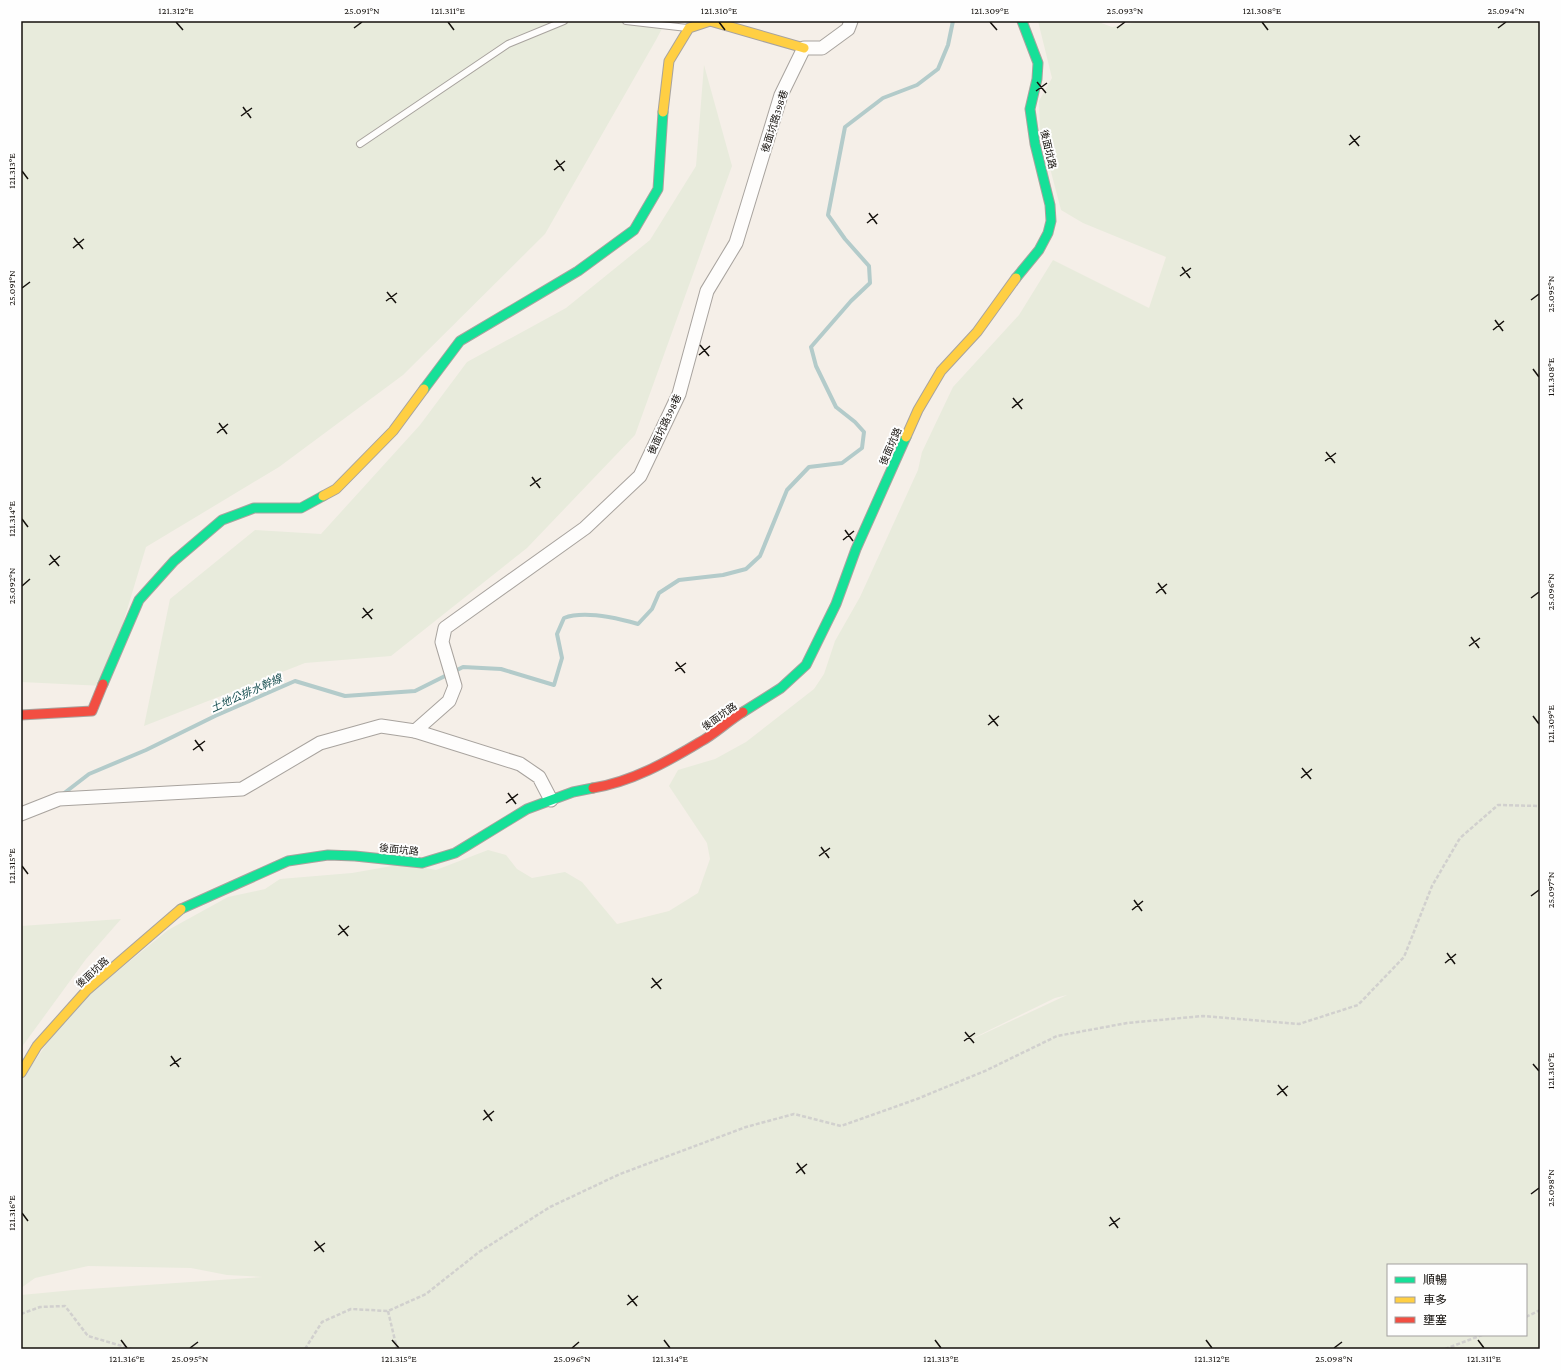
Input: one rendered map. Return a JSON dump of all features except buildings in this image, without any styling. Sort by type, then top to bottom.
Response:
[{"type":"street","points":[[21,715],[92,711],[139,600],[174,561],[222,520],[254,508],[301,508],[336,489],[393,430],[460,342],[578,270],[634,230],[658,189],[661,133],[669,61],[689,28],[710,21],[804,48],[822,48],[848,29],[851,21]]},
{"type":"street","name":"後面坑路","points":[[21,1073],[37,1046],[87,990],[179,910],[288,861],[328,855],[355,856],[422,863],[455,853],[527,809],[573,792],[613,785],[659,765],[701,742],[738,715],[781,688],[806,665],[836,604],[856,549],[918,410],[941,371],[977,332],[1038,250],[1048,234],[1051,221],[1050,205],[1035,144],[1030,109],[1037,79],[1038,63],[1022,21]]},
{"type":"street","name":"後面坑路398巷","points":[[415,731],[448,701],[455,686],[442,642],[445,628],[585,528],[640,476],[679,394],[707,291],[736,243],[781,95],[804,48]]},
{"type":"street","points":[[21,814],[59,799],[242,788],[320,743],[381,726],[415,731],[520,764],[539,777],[551,800]]},
{"type":"lane","points":[[360,144],[508,44],[564,21]]},
{"type":"lane","points":[[626,21],[689,28]]},
{"type":"path","points":[[305,1349],[322,1322],[351,1309],[388,1311],[426,1294],[480,1252],[550,1207],[620,1174],[746,1127],[794,1114],[841,1126],[924,1097],[985,1071],[1057,1036],[1127,1023],[1203,1016],[1299,1024],[1358,1005],[1404,957],[1432,886],[1460,838],[1498,805],[1540,806]]},
{"type":"path","points":[[21,1314],[40,1307],[65,1306],[88,1336],[132,1349]]},
{"type":"path","points":[[1527,1316],[1540,1310]]},
{"type":"path","points":[[388,1311],[397,1349]]},
{"type":"path","points":[[1445,1349],[1479,1336]]},
{"type":"shaded area","points":[[21,21],[666,21],[545,234],[403,375],[279,467],[146,547],[104,686],[21,682]]},
{"type":"shaded area","points":[[1038,21],[1096,21],[1112,27],[1141,21],[1540,21],[1540,1349],[21,1349],[21,1295],[263,1277],[227,1275],[191,1268],[88,1266],[35,1278],[21,1288],[21,1081],[70,1010],[168,930],[228,897],[265,889],[280,879],[352,873],[403,864],[436,870],[488,850],[506,855],[517,869],[532,878],[565,872],[582,882],[617,924],[669,911],[698,893],[710,859],[707,843],[669,786],[678,770],[715,759],[746,742],[814,689],[824,674],[835,641],[860,597],[918,470],[922,452],[953,387],[1019,315],[1053,260],[1149,308],[1166,257],[1083,223],[1061,210],[1040,130],[1039,101],[1052,78]],"holes":[[[1067,995],[964,1043],[1055,998]]]},
{"type":"shaded area","points":[[704,65],[732,166],[635,435],[527,548],[391,656],[305,663],[144,726],[170,599],[255,530],[321,534],[420,425],[467,362],[566,308],[650,240],[696,166]]},
{"type":"shaded area","points":[[121,919],[86,959],[21,1048],[21,926]]},
{"type":"waterway","name":"土地公排水幹線","points":[[63,794],[89,774],[146,750],[215,716],[295,681],[345,696],[415,691],[463,667],[501,669],[554,685],[562,658],[557,634],[564,618],[591,615],[611,617],[638,624],[652,609],[659,593],[679,580],[723,575],[746,569],[760,556],[787,490],[809,467],[842,463],[862,448],[864,432],[855,422],[836,407],[816,366],[811,347],[851,301],[870,283],[869,266],[845,239],[828,215],[845,127],[883,98],[917,85],[938,69],[948,45],[953,21]]},
{"type":"traffic: fast","points":[[1016,278],[1039,250],[1048,233],[1051,221],[1050,205],[1035,144],[1030,109],[1037,79],[1038,63],[1022,21]]},
{"type":"traffic: fast","points":[[424,389],[460,341],[578,271],[634,230],[658,189],[663,112]]},
{"type":"traffic: fast","points":[[743,712],[781,688],[806,665],[836,604],[856,549],[906,437]]},
{"type":"traffic: fast","points":[[103,684],[139,600],[174,561],[222,520],[254,508],[301,508],[323,496]]},
{"type":"traffic: fast","points":[[181,909],[288,861],[328,855],[355,856],[422,863],[455,853],[527,809],[573,792],[593,788]]},
{"type":"traffic: slow","points":[[663,112],[669,61],[689,28],[710,21],[804,48]]},
{"type":"traffic: slow","points":[[906,437],[918,410],[941,371],[977,332],[1016,278]]},
{"type":"traffic: slow","points":[[323,496],[336,489],[393,431],[424,389]]},
{"type":"traffic: slow","points":[[21,1073],[37,1046],[87,990],[181,909]]},
{"type":"traffic: jam","points":[[21,715],[92,711],[103,684]]},
{"type":"traffic: jam","points":[[593,788],[621,781],[662,764],[706,739],[743,712]]}]
